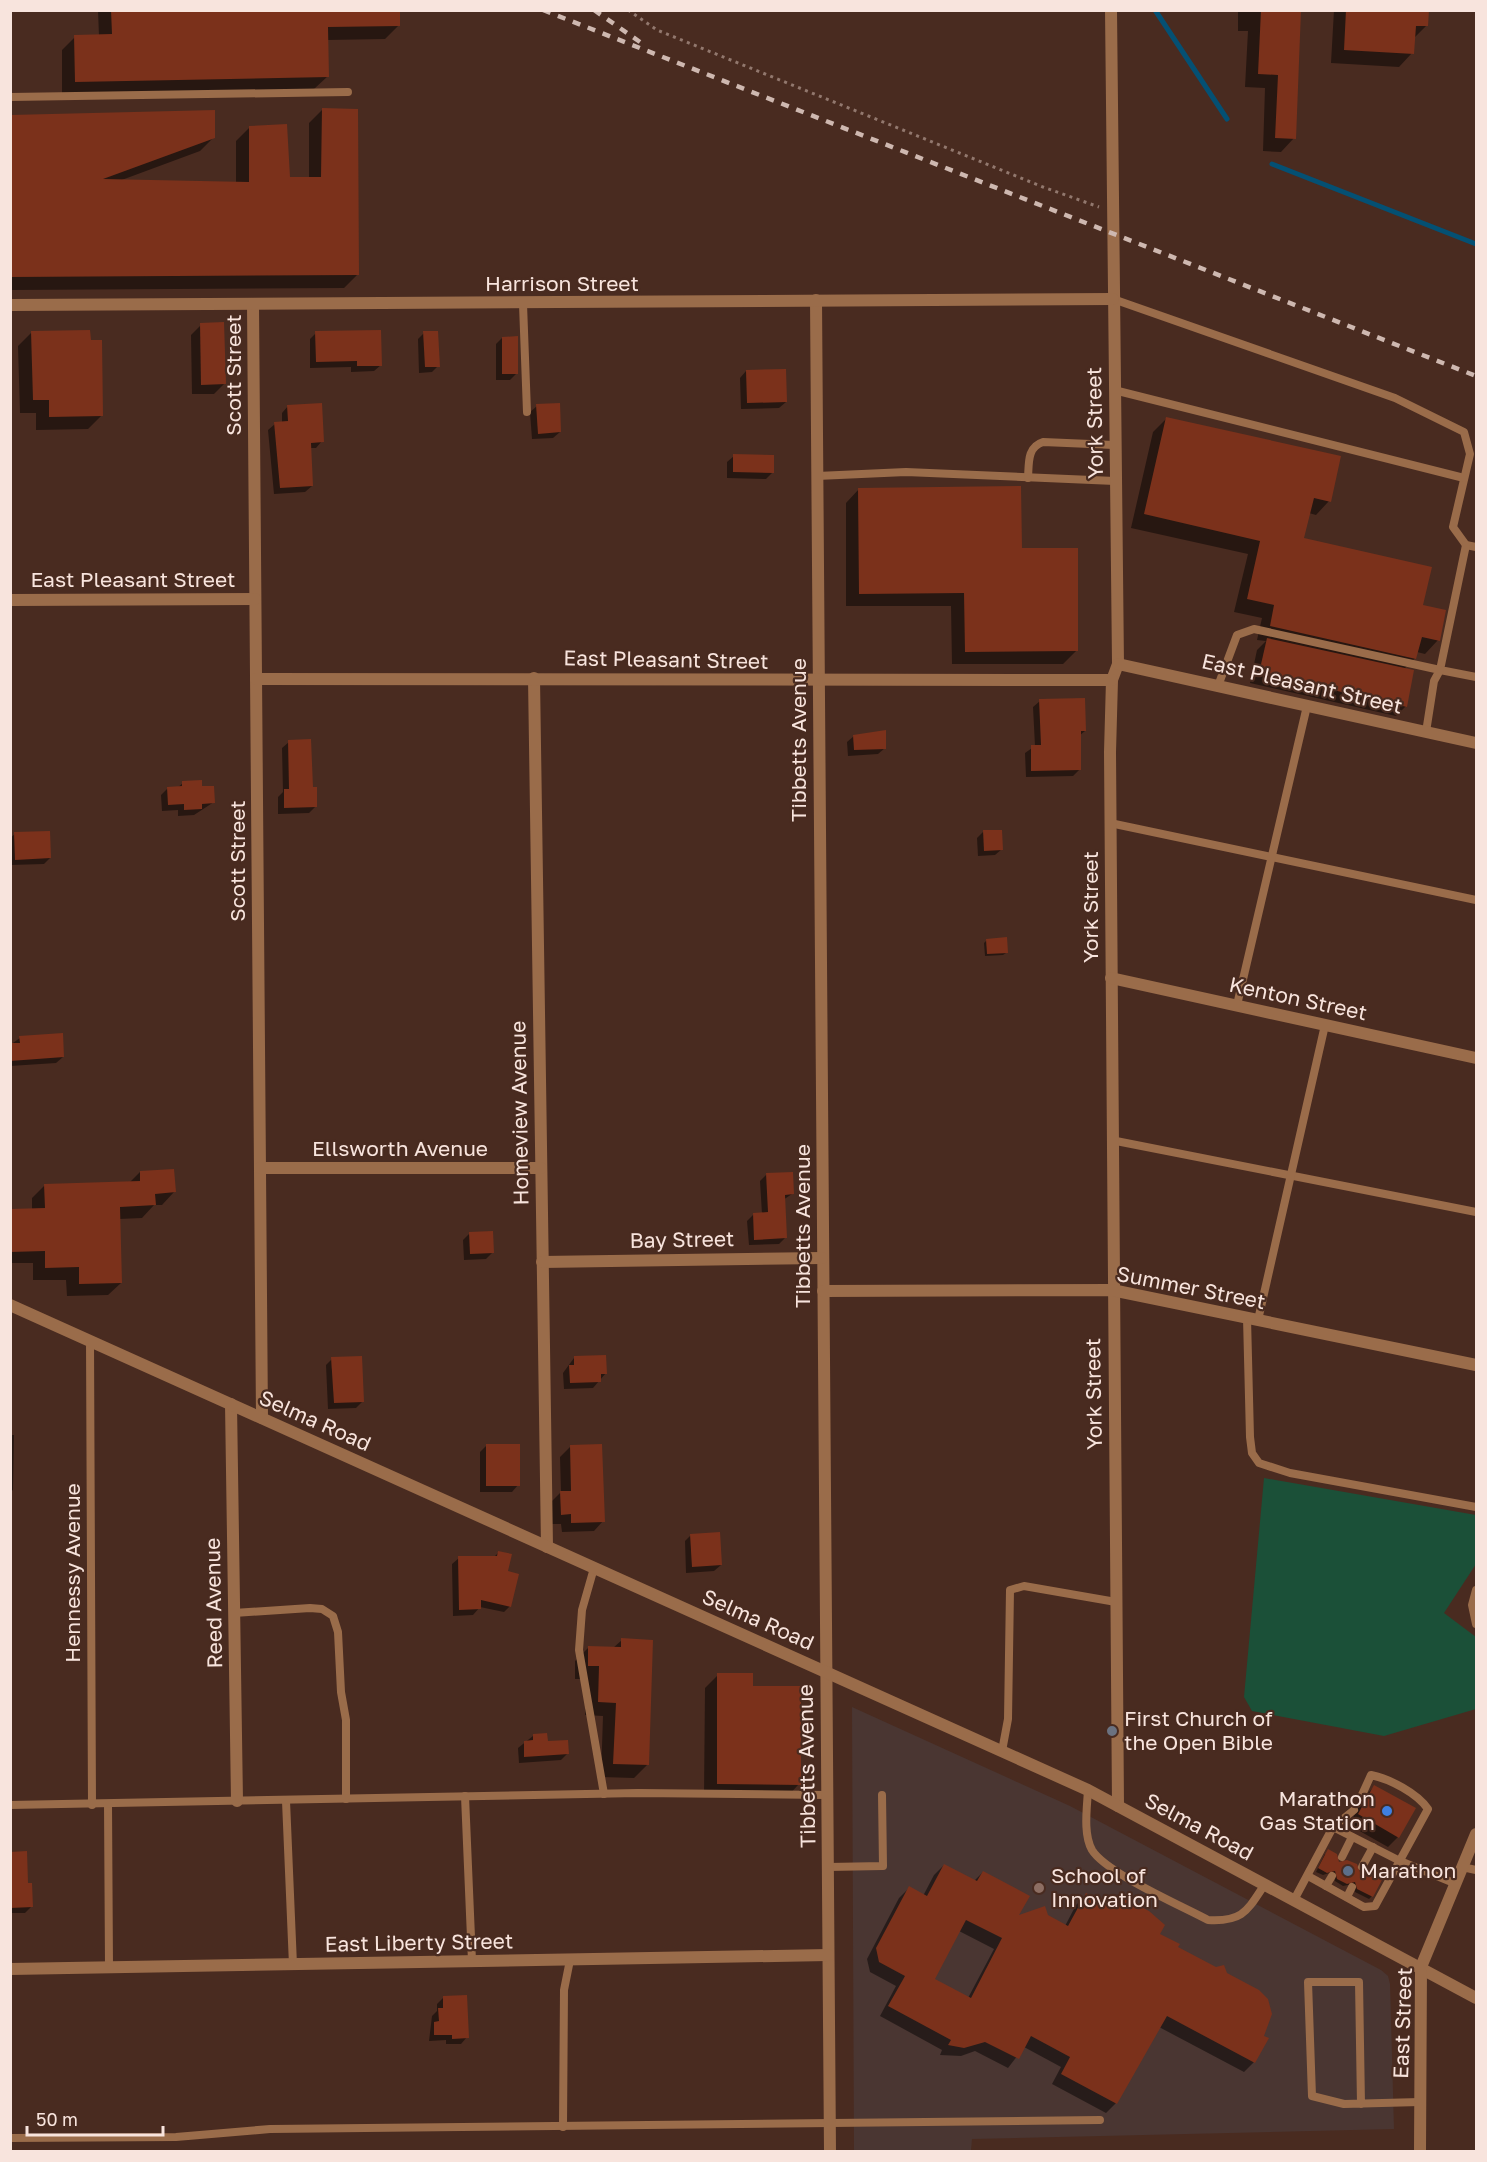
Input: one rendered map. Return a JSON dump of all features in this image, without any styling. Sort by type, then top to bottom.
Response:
[{"type":"street","name":"York Street","points":[[1111,10],[1118,664],[1112,680],[1110,823],[1112,1290],[1118,1806]]},
{"type":"street","name":"Harrison Street","points":[[10,305],[1113,299]]},
{"type":"street","name":"Tibbetts Avenue","points":[[816,300],[830,2151]]},
{"type":"street","name":"Scott Street","points":[[253,304],[262,1418]]},
{"type":"street","name":"East Pleasant Street","points":[[10,600],[255,599]]},
{"type":"street","name":"East Pleasant Street","points":[[1118,664],[1476,743]]},
{"type":"street","name":"Homeview Avenue","points":[[534,678],[547,1547]]},
{"type":"street","name":"East Pleasant Street","points":[[256,679],[1112,680]]},
{"type":"street","name":"Kenton Street","points":[[1111,978],[1476,1058]]},
{"type":"street","name":"Ellsworth Avenue","points":[[260,1168],[541,1168]]},
{"type":"street","name":"Bay Street","points":[[542,1262],[822,1258]]},
{"type":"street","name":"Summer Street","points":[[823,1291],[1112,1290],[1476,1365]]},
{"type":"street","name":"Selma Road","points":[[10,1305],[1088,1790],[1476,1998]]},
{"type":"street","name":"Reed Avenue","points":[[231,1404],[237,1801]]},
{"type":"street","name":"East Street","points":[[1420,2151],[1421,1967],[1476,1834]]},
{"type":"street","name":"East Liberty Street","points":[[10,1969],[828,1955]]},
{"type":"lane","points":[[10,97],[348,92]]},
{"type":"lane","points":[[1113,299],[1395,398],[1464,432],[1470,454],[1452,527],[1466,545],[1476,547]]},
{"type":"lane","points":[[523,304],[527,412]]},
{"type":"lane","points":[[1114,390],[1464,478]]},
{"type":"lane","points":[[1028,478],[1031,449],[1035,444],[1043,442],[1114,445]]},
{"type":"lane","points":[[818,476],[906,472],[1115,481]]},
{"type":"lane","points":[[1426,732],[1434,681],[1440,670],[1466,545]]},
{"type":"lane","points":[[1218,686],[1237,635],[1254,629],[1476,677]]},
{"type":"lane","points":[[1237,1005],[1307,706]]},
{"type":"lane","points":[[1110,823],[1476,900]]},
{"type":"lane","points":[[1325,1025],[1291,1174],[1253,1319],[1251,1453],[1259,1463],[1290,1473],[1476,1507]]},
{"type":"lane","points":[[1111,1140],[1476,1212]]},
{"type":"lane","name":"Hennessy Avenue","points":[[90,1341],[92,1805]]},
{"type":"lane","points":[[594,1568],[582,1610],[579,1650],[604,1794]]},
{"type":"lane","points":[[1002,1751],[1008,1719],[1010,1590],[1024,1586],[1116,1602]]},
{"type":"lane","points":[[1476,1590],[1472,1605],[1476,1624]]},
{"type":"lane","points":[[234,1613],[310,1608],[322,1609],[333,1616],[338,1632],[341,1692],[346,1720],[346,1799]]},
{"type":"lane","points":[[1308,1876],[1364,1907],[1375,1905],[1428,1809],[1422,1800],[1380,1777],[1371,1775],[1361,1797]]},
{"type":"lane","points":[[1088,1790],[1087,1831],[1092,1849],[1107,1865],[1208,1920],[1227,1921],[1245,1914],[1265,1884]]},
{"type":"lane","points":[[10,1805],[604,1794],[827,1795]]},
{"type":"lane","points":[[828,1867],[883,1866],[882,1795]]},
{"type":"lane","points":[[465,1796],[472,1961]]},
{"type":"lane","points":[[286,1801],[293,1965]]},
{"type":"lane","points":[[108,1804],[109,1967]]},
{"type":"lane","points":[[1294,1900],[1333,1827],[1354,1810]]},
{"type":"lane","points":[[1333,1827],[1400,1861],[1454,1883]]},
{"type":"lane","points":[[1342,1857],[1352,1837]]},
{"type":"lane","points":[[1362,1867],[1373,1847]]},
{"type":"lane","points":[[1462,1867],[1476,1870]]},
{"type":"lane","points":[[1326,1886],[1332,1876]]},
{"type":"lane","points":[[1347,1897],[1352,1887]]},
{"type":"lane","points":[[563,2127],[564,1990],[570,1960]]},
{"type":"lane","points":[[1361,2104],[1359,1982],[1308,1982],[1312,2096],[1344,2104],[1361,2104],[1420,2102]]},
{"type":"lane","points":[[10,2138],[176,2137],[270,2129],[563,2127],[829,2121],[1101,2120]]},
{"type":"path","points":[[627,10],[657,30],[1043,187],[1112,212]]},
{"type":"shaded area","name":"School of Innovation","points":[[852,1707],[1070,1806],[1381,1970],[1388,1976],[1390,1984],[1394,2129],[972,2139],[971,2150],[854,2151]]},
{"type":"green space","points":[[1264,1478],[1476,1515],[1476,1564],[1444,1613],[1476,1637],[1476,1709],[1384,1736],[1252,1711],[1244,1697]]},
{"type":"building","points":[[111,10],[400,10],[400,26],[328,27],[329,77],[75,82],[74,35],[112,34]]},
{"type":"building","points":[[1261,10],[1301,10],[1296,139],[1275,138],[1278,75],[1258,74]]},
{"type":"building","points":[[1346,10],[1429,10],[1428,26],[1416,26],[1414,54],[1344,50]]},
{"type":"building","points":[[322,108],[358,109],[359,275],[10,277],[10,115],[215,110],[215,138],[103,179],[249,182],[249,126],[287,124],[290,177],[321,177]]},
{"type":"building","points":[[224,322],[226,384],[201,385],[200,323]]},
{"type":"building","points":[[90,330],[91,340],[102,340],[103,416],[49,417],[49,400],[33,400],[31,331]]},
{"type":"building","points":[[381,330],[382,366],[357,366],[357,361],[316,362],[315,331]]},
{"type":"building","points":[[423,331],[438,331],[440,367],[425,367]]},
{"type":"building","points":[[518,336],[518,374],[502,374],[502,337]]},
{"type":"building","points":[[786,369],[787,402],[747,403],[746,370]]},
{"type":"building","points":[[322,403],[324,442],[311,443],[313,486],[280,488],[274,422],[288,421],[287,405]]},
{"type":"building","points":[[560,403],[561,432],[538,434],[536,404]]},
{"type":"building","points":[[1166,417],[1341,456],[1331,502],[1314,498],[1304,538],[1432,567],[1423,605],[1446,610],[1440,641],[1422,637],[1416,659],[1270,626],[1274,605],[1247,599],[1260,541],[1144,514]]},
{"type":"building","points":[[733,454],[774,455],[774,473],[733,472]]},
{"type":"building","points":[[1021,486],[1022,548],[1078,548],[1078,651],[965,652],[964,593],[859,594],[858,488]]},
{"type":"building","points":[[1267,638],[1414,670],[1407,707],[1259,673]]},
{"type":"building","points":[[1085,698],[1086,731],[1081,731],[1081,770],[1031,771],[1031,745],[1041,745],[1039,699]]},
{"type":"building","points":[[886,730],[886,749],[854,750],[853,735]]},
{"type":"building","points":[[311,739],[313,787],[317,787],[317,807],[284,808],[284,789],[289,789],[288,740]]},
{"type":"building","points":[[202,780],[202,786],[214,786],[215,803],[202,804],[202,809],[184,810],[184,804],[168,805],[167,787],[182,786],[182,781]]},
{"type":"building","points":[[983,830],[1002,830],[1003,850],[984,851]]},
{"type":"building","points":[[50,831],[51,858],[15,860],[14,832]]},
{"type":"building","points":[[1007,937],[1008,953],[987,954],[986,939]]},
{"type":"building","points":[[63,1033],[64,1057],[10,1061],[10,1043],[20,1043],[19,1036]]},
{"type":"building","points":[[174,1169],[176,1192],[155,1194],[156,1205],[120,1207],[122,1283],[79,1284],[79,1267],[45,1268],[45,1251],[10,1252],[10,1209],[45,1208],[44,1184],[140,1181],[140,1171]]},
{"type":"building","points":[[793,1172],[794,1194],[785,1195],[787,1238],[754,1240],[753,1213],[768,1212],[766,1173]]},
{"type":"building","points":[[493,1231],[494,1253],[470,1254],[469,1232]]},
{"type":"building","points":[[606,1355],[607,1374],[601,1374],[601,1382],[570,1383],[569,1365],[574,1365],[574,1356]]},
{"type":"building","points":[[362,1356],[364,1402],[334,1403],[331,1357]]},
{"type":"building","points":[[486,1444],[520,1444],[520,1486],[486,1486]]},
{"type":"building","points":[[602,1444],[605,1522],[571,1523],[571,1514],[561,1515],[560,1491],[571,1491],[570,1445]]},
{"type":"building","points":[[720,1532],[722,1565],[692,1567],[690,1534]]},
{"type":"building","points":[[498,1551],[512,1554],[508,1571],[519,1574],[511,1607],[481,1600],[481,1609],[459,1610],[458,1556],[497,1556]]},
{"type":"building","points":[[621,1638],[653,1640],[649,1765],[613,1764],[616,1703],[598,1702],[599,1666],[588,1666],[588,1646],[621,1647]]},
{"type":"building","points":[[717,1673],[753,1673],[753,1686],[801,1686],[801,1785],[717,1784]]},
{"type":"building","points":[[547,1733],[548,1741],[568,1740],[569,1754],[524,1757],[524,1741],[533,1740],[533,1734]]},
{"type":"building","points":[[1374,1785],[1416,1808],[1399,1838],[1358,1814]]},
{"type":"building","points":[[1328,1849],[1337,1854],[1339,1862],[1347,1860],[1357,1864],[1360,1872],[1367,1870],[1383,1878],[1373,1897],[1357,1889],[1355,1882],[1347,1884],[1337,1879],[1335,1871],[1327,1873],[1318,1868]]},
{"type":"building","points":[[27,1851],[28,1883],[32,1883],[33,1907],[10,1908],[10,1852]]},
{"type":"building","points":[[944,1864],[977,1881],[983,1871],[1030,1896],[1019,1915],[1045,1906],[1048,1915],[1068,1926],[1086,1893],[1105,1904],[1110,1896],[1125,1899],[1149,1911],[1165,1925],[1160,1934],[1180,1944],[1178,1947],[1216,1967],[1224,1965],[1227,1973],[1259,1990],[1268,1999],[1272,2014],[1264,2036],[1269,2038],[1255,2063],[1167,2016],[1117,2104],[1061,2074],[1070,2057],[1031,2036],[1019,2059],[985,2042],[964,2048],[948,2045],[951,2040],[888,2006],[905,1976],[879,1962],[876,1948],[909,1886],[927,1896]],"holes":[[[966,1920],[1002,1938],[971,1998],[935,1979]]]},
{"type":"building","points":[[467,1995],[469,2038],[452,2039],[452,2035],[434,2035],[434,2022],[439,2021],[438,2008],[443,2008],[443,1996]]},
{"type":"waterway","points":[[1155,10],[1227,119]]},
{"type":"waterway","points":[[1272,164],[1476,244]]},
{"type":"railway","points":[[543,10],[1476,376]]},
{"type":"railway","points":[[594,10],[640,42]]},
{"type":"place","name":"First Church of the Open Bible","points":[[1112,1731]]},
{"type":"place","name":"Marathon Gas Station","points":[[1387,1811]]},
{"type":"place","name":"Marathon","points":[[1348,1871]]},
{"type":"place","name":"School of Innovation","points":[[1039,1888]]}]
